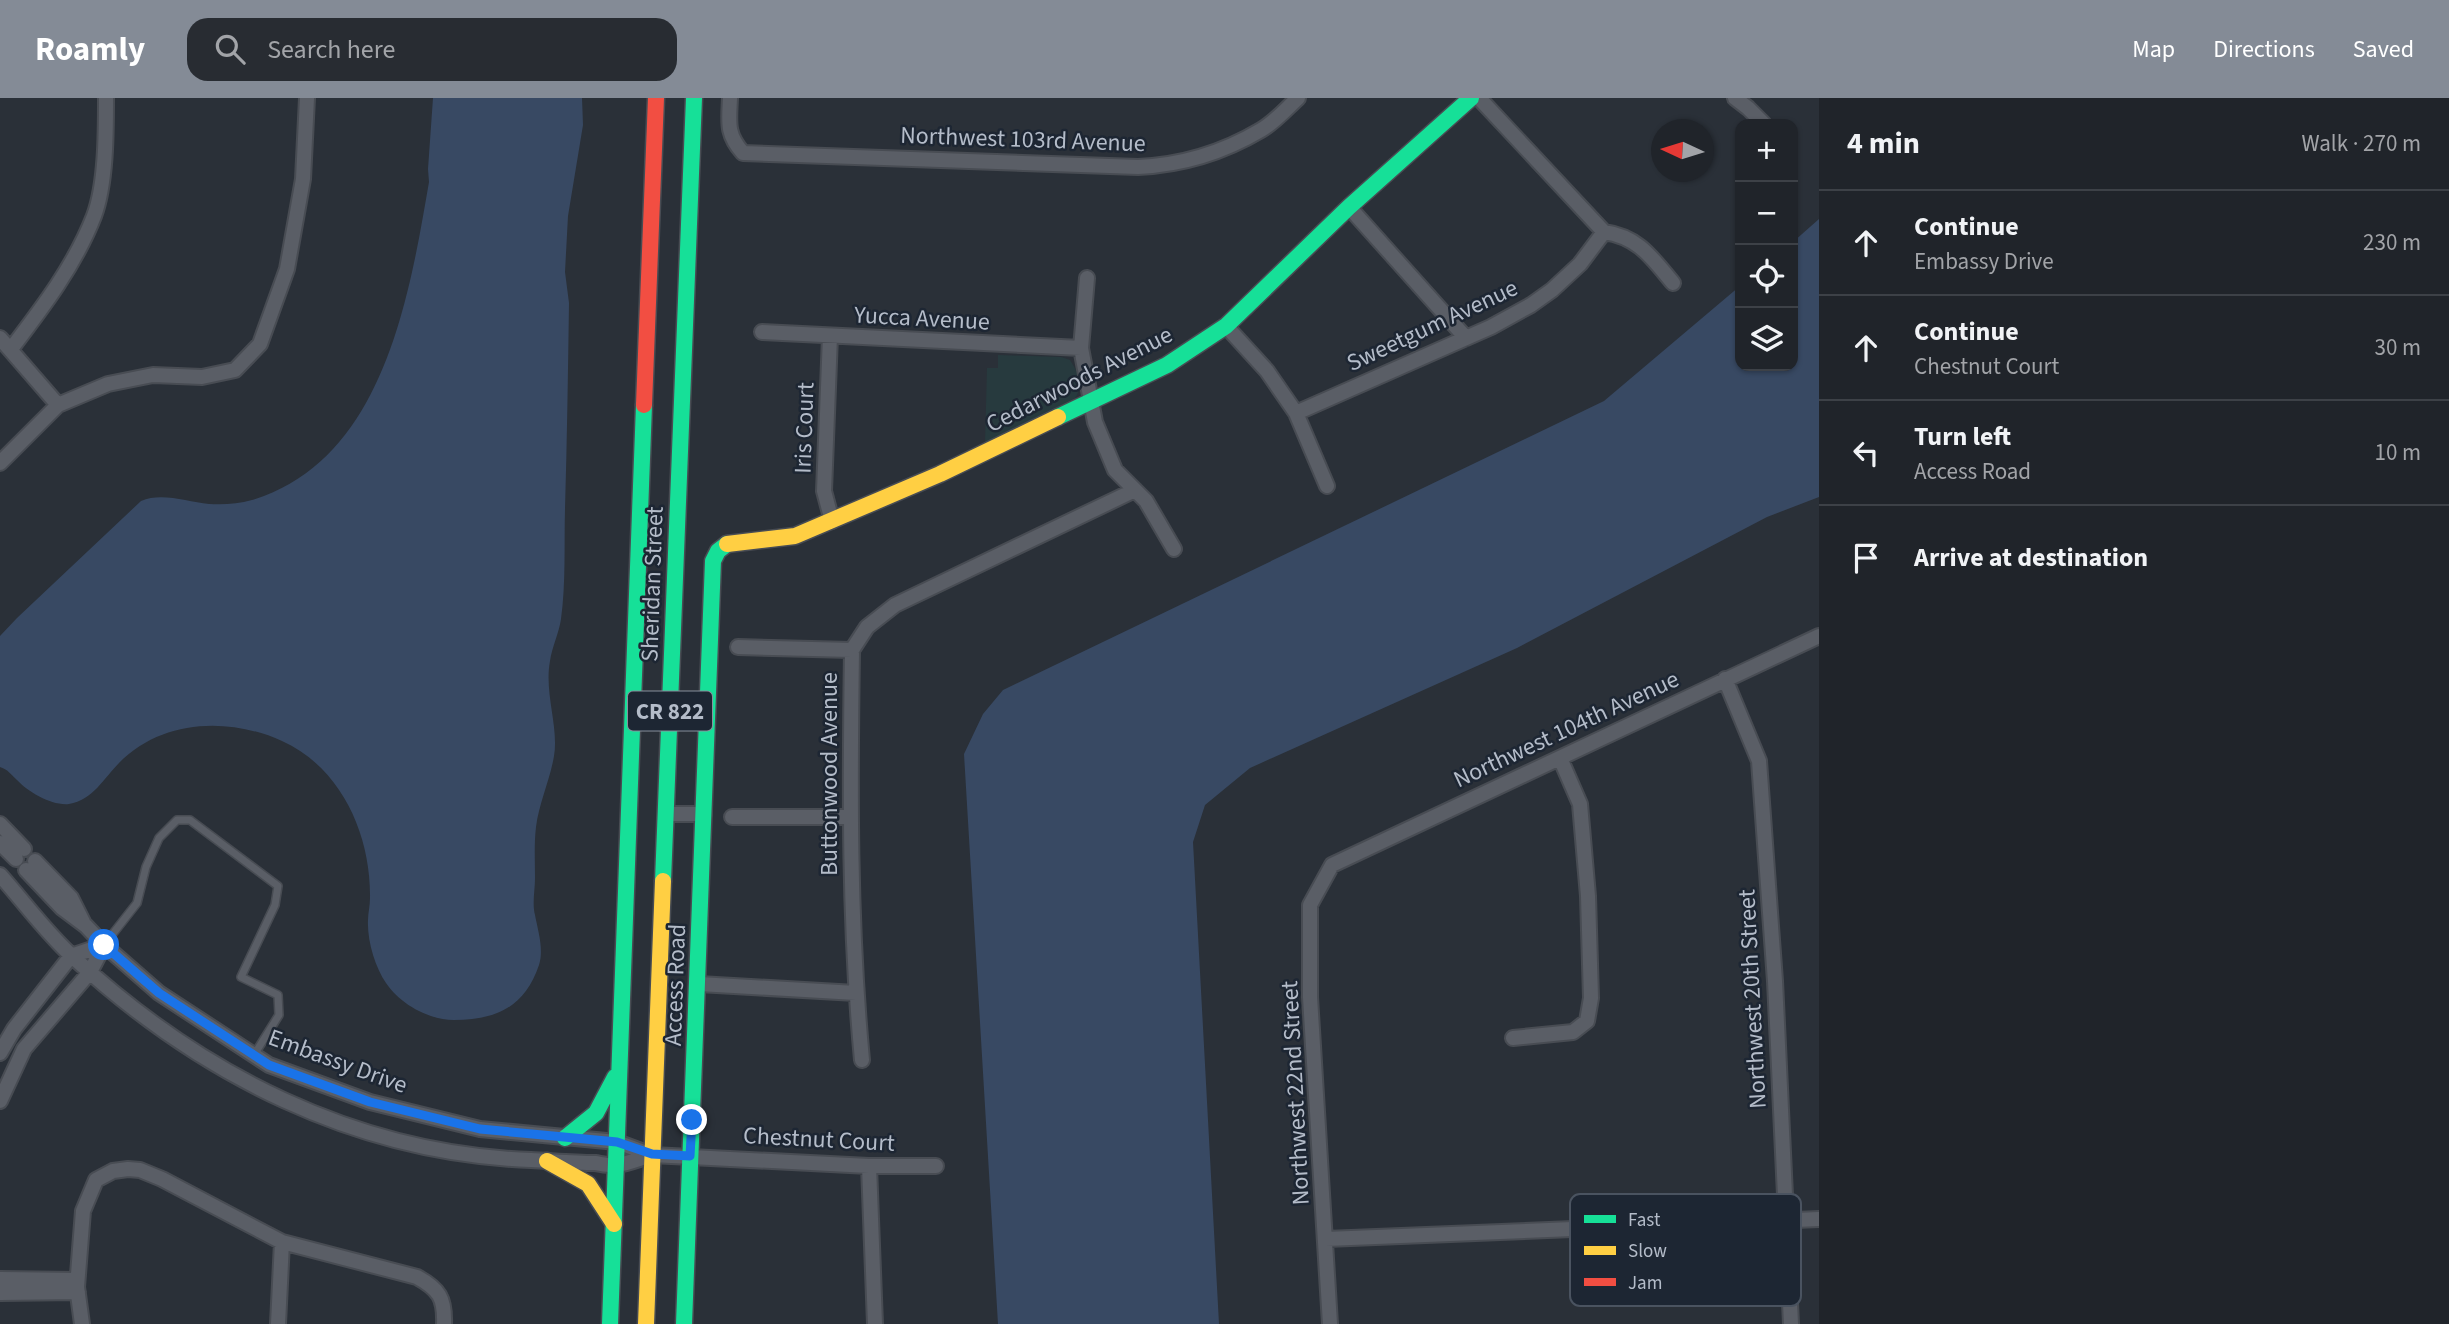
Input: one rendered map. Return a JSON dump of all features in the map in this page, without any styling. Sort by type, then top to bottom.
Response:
[{"type":"main road","name":"Sheridan Street","points":[[610,1324],[656,98]]},
{"type":"main road","name":"Sheridan Street","points":[[646,1324],[694,98]]},
{"type":"main road","name":"Cedarwoods Avenue","points":[[718,551],[726,544],[795,536],[940,474],[1167,365],[1226,326],[1349,207],[1471,98]]},
{"type":"main road","name":"Access Road","points":[[684,1324],[713,561],[718,551]]},
{"type":"main road","points":[[565,1138],[592,1121],[602,1106],[620,1066]]},
{"type":"main road","points":[[547,1161],[588,1184],[614,1224]]},
{"type":"street","points":[[58,405],[5,343],[58,286],[95,215],[105,156],[106,98]]},
{"type":"street","points":[[0,463],[58,405],[108,384],[153,375],[202,377],[235,370],[260,344],[287,269],[303,179],[306,98]]},
{"type":"street","name":"Northwest 103rd Avenue","points":[[730,98],[729,128],[733,141],[743,153],[1138,167],[1163,166],[1214,153],[1264,129],[1298,98]]},
{"type":"street","points":[[1479,98],[1604,232],[1636,242],[1673,283]]},
{"type":"street","points":[[1735,98],[1753,103],[1761,119]]},
{"type":"street","points":[[1349,207],[1466,338]]},
{"type":"street","name":"Sweetgum Avenue","points":[[1296,413],[1511,317],[1552,290],[1580,264],[1604,232]]},
{"type":"street","points":[[1087,278],[1081,348],[1095,422],[1115,470],[1146,501],[1174,549]]},
{"type":"street","points":[[1226,326],[1267,371],[1296,413],[1327,486]]},
{"type":"street","name":"Yucca Avenue","points":[[762,332],[1081,348]]},
{"type":"street","name":"Iris Court","points":[[830,336],[824,491],[832,520]]},
{"type":"street","name":"Buttonwood Avenue","points":[[862,1060],[856,993],[850,817],[852,649],[867,627],[895,605],[1135,490]]},
{"type":"street","name":"Northwest 104th Avenue","points":[[1332,865],[1819,636]]},
{"type":"street","points":[[738,647],[852,649]]},
{"type":"street","name":"Northwest 20th Street","points":[[1725,679],[1759,761],[1775,981],[1786,1194]]},
{"type":"street","points":[[1513,1038],[1573,1032],[1587,1021],[1591,998],[1588,896],[1580,804],[1560,758]]},
{"type":"street","points":[[666,814],[704,814]]},
{"type":"street","points":[[732,817],[850,817]]},
{"type":"street","name":"Embassy Drive","points":[[0,824],[62,908],[86,926],[159,993],[269,1065],[370,1102],[480,1129],[617,1142]]},
{"type":"street","name":"Embassy Drive","points":[[0,843],[25,860]]},
{"type":"street","name":"Northwest 22nd Street","points":[[1330,1324],[1310,997],[1310,905],[1332,865]]},
{"type":"street","points":[[0,875],[71,956],[142,1017],[205,1059],[261,1091],[358,1130],[406,1145],[487,1159],[616,1165],[652,1154]]},
{"type":"street","points":[[0,1053],[14,1029],[71,956],[104,945]]},
{"type":"street","points":[[0,1101],[24,1049],[90,972],[104,945]]},
{"type":"street","points":[[699,984],[856,993]]},
{"type":"street","name":"Chestnut Court","points":[[617,1142],[652,1154],[869,1166],[936,1166]]},
{"type":"street","points":[[869,1166],[874,1324]]},
{"type":"street","points":[[82,1324],[77,1286],[83,1211],[96,1180],[113,1171],[140,1170],[282,1242],[417,1277],[436,1288],[445,1310],[444,1324]]},
{"type":"street","points":[[1801,1220],[1819,1219]]},
{"type":"street","points":[[1326,1239],[1570,1229]]},
{"type":"street","points":[[278,1324],[282,1242]]},
{"type":"street","points":[[0,1279],[77,1286]]},
{"type":"street","points":[[0,1293],[77,1286]]},
{"type":"street","name":"Northwest 20th Street","points":[[1790,1306],[1791,1324]]},
{"type":"lane","points":[[104,945],[137,903],[146,867],[159,838],[177,820],[190,820],[278,886],[275,905],[241,977],[278,995],[279,1015],[254,1055]]},
{"type":"green space","points":[[998,355],[1061,357],[1070,360],[1080,385],[1074,400],[985,443],[987,368],[998,368]]},
{"type":"water","points":[[433,98],[582,98],[583,125],[568,216],[565,272],[569,303],[564,578],[561,619],[549,673],[555,745],[537,818],[535,839],[534,906],[541,953],[533,979],[517,1001],[496,1014],[454,1020],[425,1014],[407,1004],[392,991],[382,977],[370,945],[369,875],[365,851],[349,806],[321,768],[282,741],[240,728],[197,726],[175,730],[136,748],[97,788],[85,798],[69,804],[55,803],[41,797],[0,767],[0,636],[17,618],[141,501],[157,497],[220,504],[252,500],[296,480],[332,450],[360,413],[382,370],[399,323],[411,275],[429,182]]},
{"type":"water","points":[[1819,219],[1819,497],[1767,517],[1517,648],[1250,768],[1205,805],[1193,842],[1219,1324],[998,1324],[964,754],[983,714],[1003,690],[1604,401],[1735,290],[1735,371],[1798,371],[1798,238]]},
{"type":"traffic: fast","points":[[663,881],[694,98]]},
{"type":"traffic: fast","points":[[1058,417],[1167,365],[1226,326],[1349,207],[1471,98]]},
{"type":"traffic: fast","points":[[610,1324],[644,405]]},
{"type":"traffic: fast","points":[[684,1324],[713,561],[718,551],[727,544]]},
{"type":"traffic: fast","points":[[565,1138],[596,1113],[615,1077]]},
{"type":"traffic: slow","points":[[727,544],[795,536],[940,474],[1058,417]]},
{"type":"traffic: slow","points":[[646,1324],[663,881]]},
{"type":"traffic: slow","points":[[547,1161],[588,1184],[614,1224]]},
{"type":"traffic: jam","points":[[644,405],[656,98]]},
{"type":"route","points":[[104,945],[159,993],[269,1065],[370,1102],[480,1129],[617,1142],[652,1154],[690,1156],[692,1120]]}]
